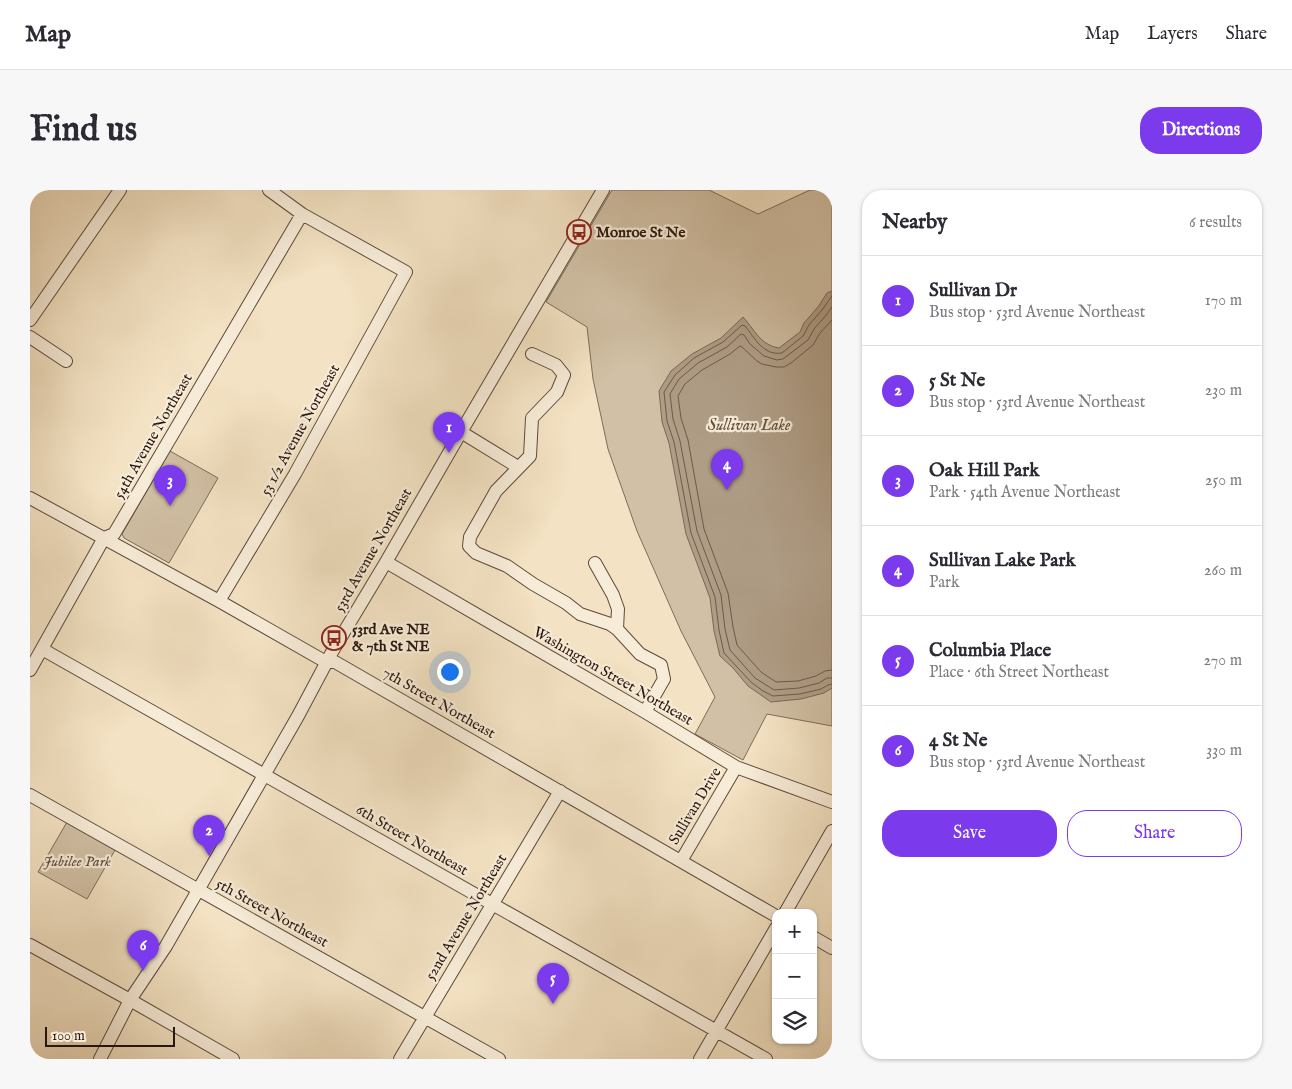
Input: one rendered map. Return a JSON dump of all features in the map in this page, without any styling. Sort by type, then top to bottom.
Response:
[{"type":"street","points":[[30,320],[120,190]]},
{"type":"street","points":[[269,190],[302,214]]},
{"type":"street","name":"53rd Avenue Northeast","points":[[100,1059],[130,1000],[166,946],[298,716],[326,662],[603,190]]},
{"type":"street","name":"53 1/2 Avenue Northeast","points":[[219,602],[295,474],[406,272],[302,214]]},
{"type":"street","name":"54th Avenue Northeast","points":[[30,670],[104,538],[114,534],[302,214]]},
{"type":"street","points":[[30,337],[66,361]]},
{"type":"street","points":[[532,354],[556,364],[564,375],[557,392],[532,418],[530,456],[496,491],[470,537],[469,546],[476,553],[507,566],[580,614],[610,624],[618,629],[640,654],[661,665],[664,679],[645,712]]},
{"type":"street","points":[[460,432],[518,467]]},
{"type":"street","name":"7th Street Northeast","points":[[30,498],[326,662],[335,662],[772,914]]},
{"type":"street","name":"Washington Street Northeast","points":[[386,562],[736,767],[832,802]]},
{"type":"street","points":[[595,562],[613,595],[618,609],[618,629]]},
{"type":"street","name":"6th Street Northeast","points":[[42,650],[766,1059]]},
{"type":"street","name":"Sullivan Drive","points":[[681,861],[736,767]]},
{"type":"street","name":"52nd Avenue Northeast","points":[[400,1059],[560,791]]},
{"type":"street","name":"5th Street Northeast","points":[[30,795],[499,1059]]},
{"type":"street","points":[[787,909],[832,831]]},
{"type":"street","points":[[700,1059],[772,935]]},
{"type":"street","points":[[817,939],[832,948]]},
{"type":"street","points":[[30,945],[233,1059]]},
{"type":"green space","points":[[612,190],[709,190],[758,214],[810,190],[832,190],[832,726],[767,714],[743,760],[695,734],[715,697],[681,631],[637,531],[608,449],[593,379],[587,327],[546,302]]},
{"type":"green space","points":[[170,451],[218,478],[169,563],[124,538],[122,534]]},
{"type":"green space","name":"Jubilee Park","points":[[67,822],[115,850],[87,899],[38,872]]},
{"type":"water","name":"Sullivan Lake","points":[[832,291],[832,688],[824,693],[801,699],[771,702],[748,686],[720,656],[714,631],[710,598],[686,534],[669,443],[662,422],[659,391],[671,371],[692,354],[721,338],[743,317],[762,340],[779,348],[800,332],[804,323],[827,293]]},
{"type":"place","name":"Monroe St Ne","points":[[579,232]]},
{"type":"place","name":"Sullivan Dr","points":[[449,453]]},
{"type":"place","name":"Sullivan Lake Park","points":[[727,490]]},
{"type":"place","name":"Oak Hill Park","points":[[170,506]]},
{"type":"place","name":"53rd Ave NE & 7th St NE","points":[[334,638]]},
{"type":"place","name":"5 St Ne","points":[[209,856]]},
{"type":"place","name":"4 St Ne","points":[[143,971]]},
{"type":"place","name":"Columbia Place","points":[[553,1004]]}]
